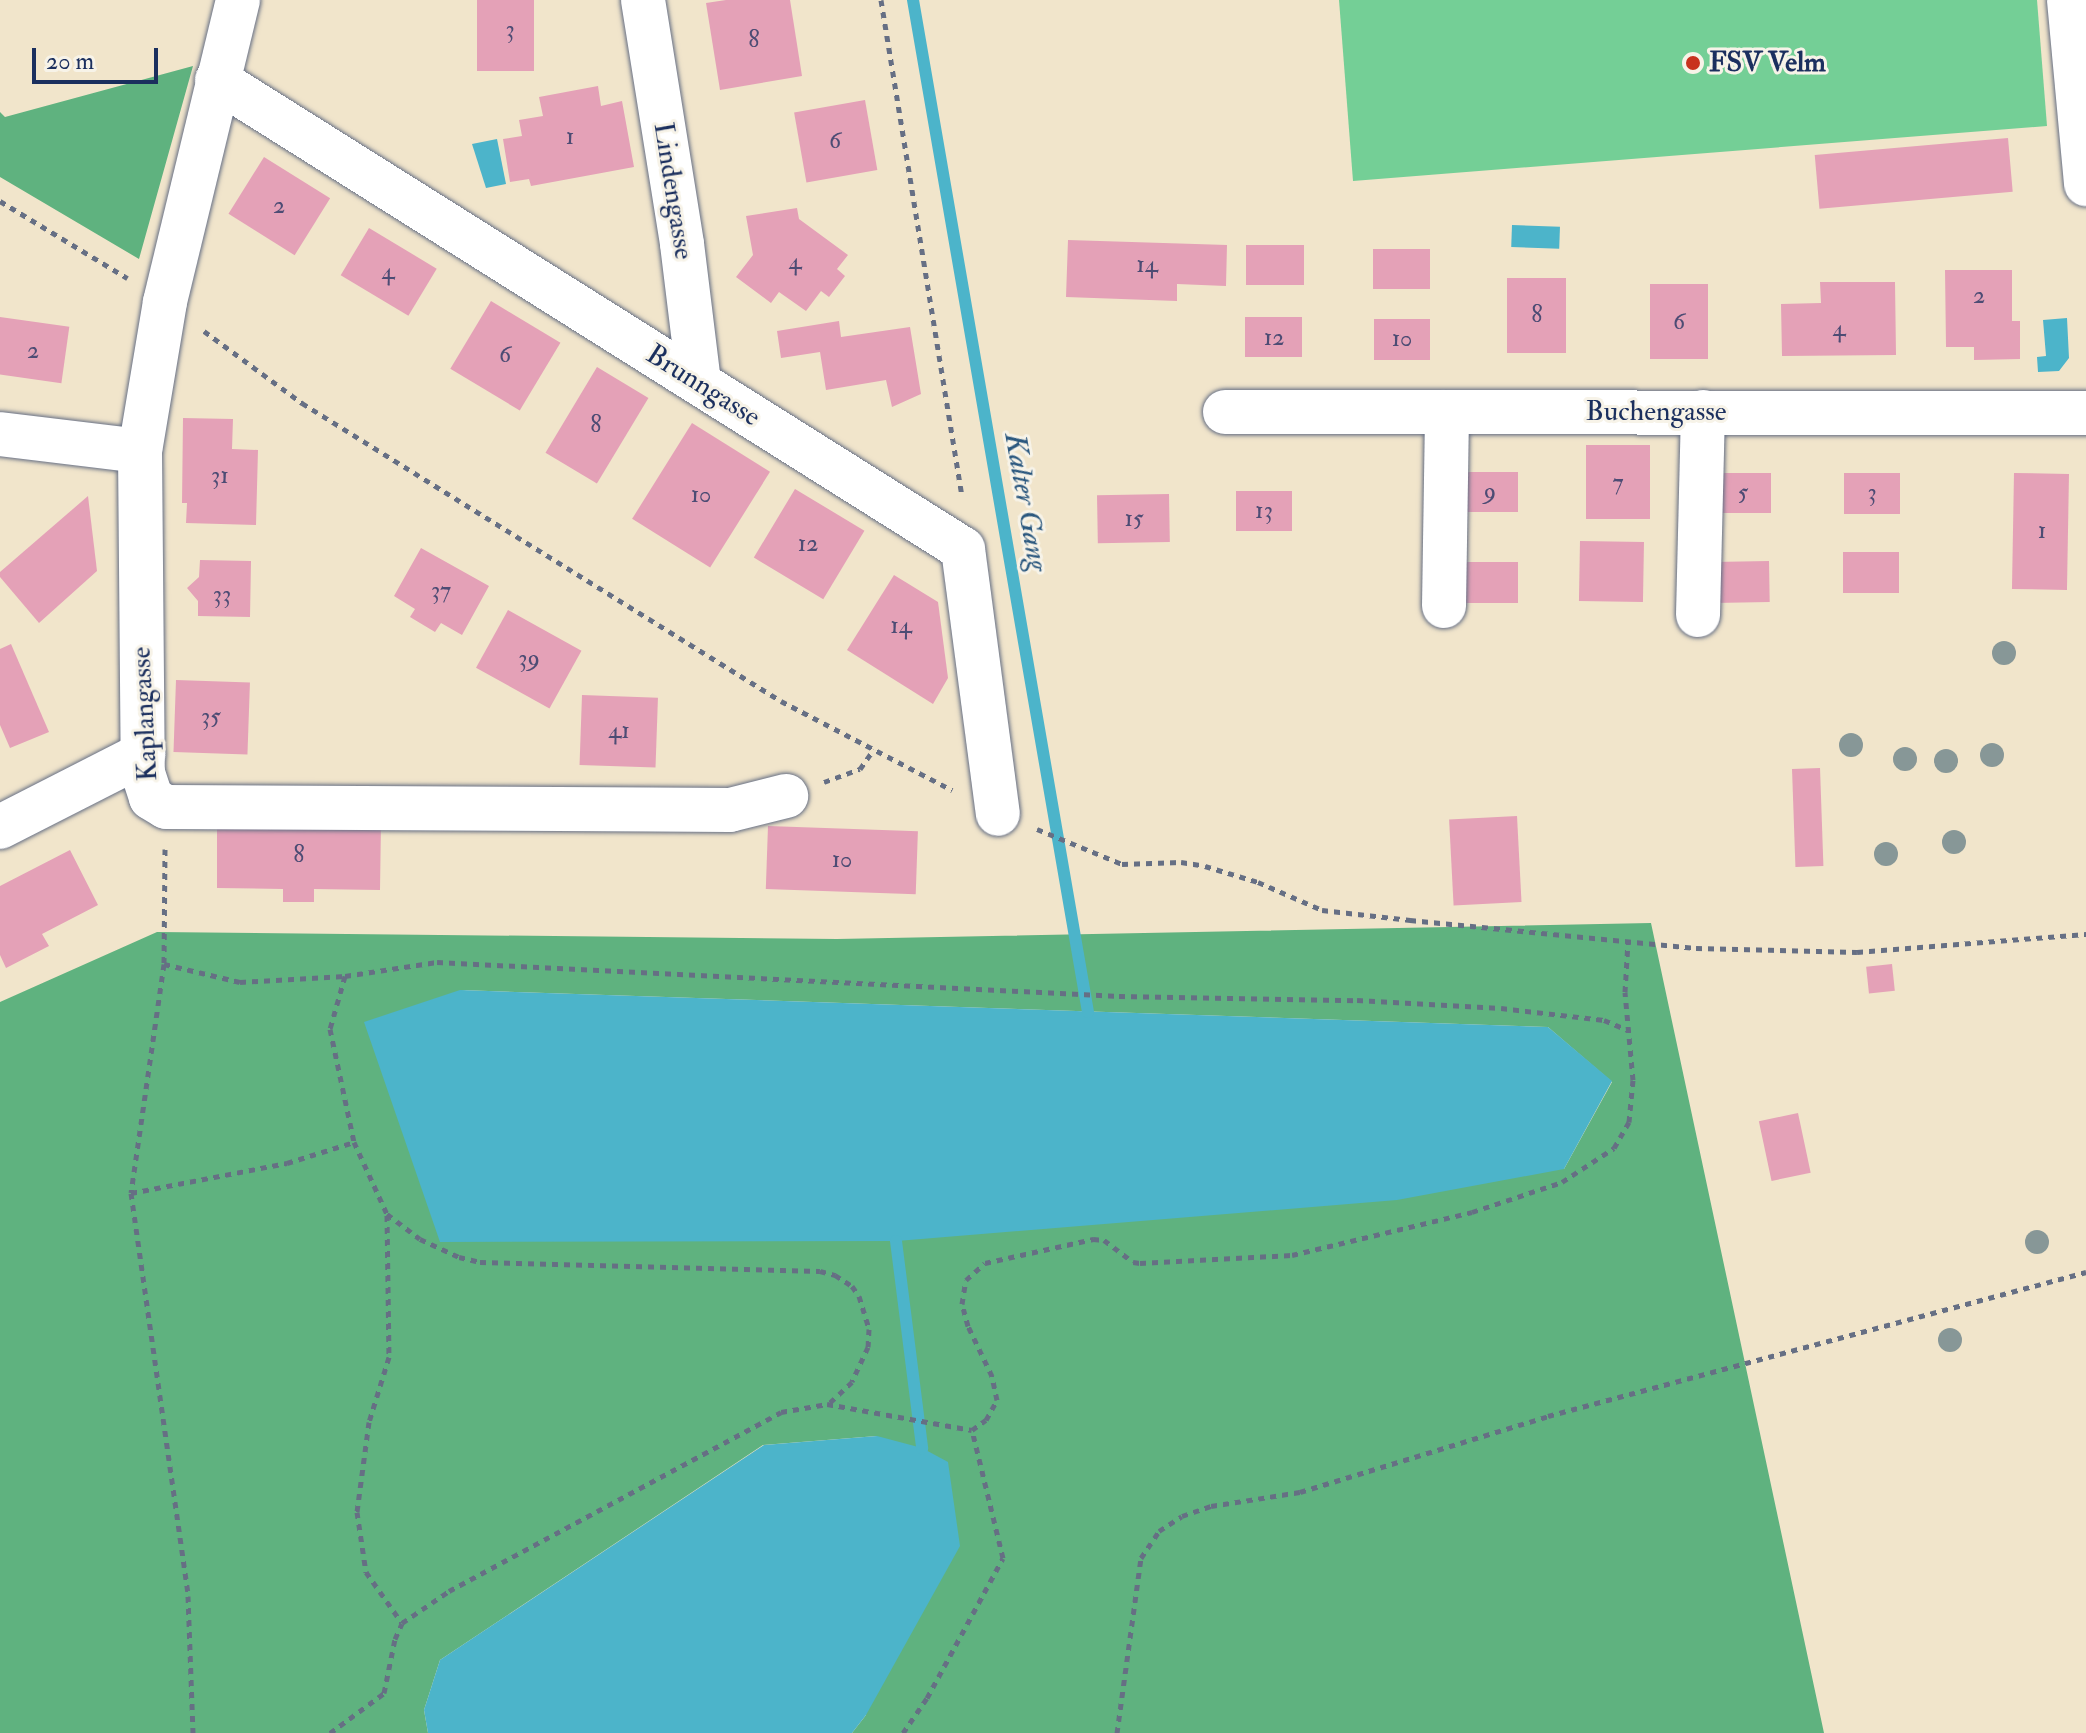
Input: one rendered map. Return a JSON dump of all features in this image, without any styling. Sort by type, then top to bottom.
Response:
[{"type":"street","name":"Kaplangasse","points":[[238,0],[165,302],[140,451],[145,788],[155,802],[166,807],[730,810],[786,796]]},
{"type":"street","name":"Lindengasse","points":[[643,0],[682,244],[699,383]]},
{"type":"street","points":[[2069,0],[2086,184]]},
{"type":"street","name":"Brunngasse","points":[[217,80],[963,549]]},
{"type":"street","name":"Buchengasse","points":[[1225,412],[2086,413]]},
{"type":"street","points":[[1444,606],[1447,412]]},
{"type":"street","points":[[1698,615],[1703,412]]},
{"type":"street","points":[[0,434],[140,451]]},
{"type":"street","points":[[963,549],[998,814]]},
{"type":"street","points":[[0,827],[143,754]]},
{"type":"path","points":[[881,0],[962,480],[963,549]]},
{"type":"path","points":[[0,201],[165,302],[302,403],[781,701],[998,814],[1122,864],[1181,862],[1217,868],[1322,910],[1696,948],[1857,952],[2086,934]]},
{"type":"path","points":[[865,764],[874,749]]},
{"type":"path","points":[[166,807],[164,964],[131,1193],[188,1596],[193,1733]]},
{"type":"path","points":[[330,1733],[384,1693],[395,1639],[402,1623],[449,1591],[781,1412],[827,1404],[972,1430],[986,1420],[997,1400],[992,1376],[968,1326],[962,1304],[966,1280],[974,1270],[1018,1254],[1093,1239],[1104,1240],[1133,1262],[1140,1263],[1292,1255],[1472,1212],[1562,1182],[1614,1148],[1629,1122],[1633,1080],[1625,992],[1628,941]]},
{"type":"path","points":[[164,964],[240,982],[345,976],[437,962],[1119,996],[1357,1000],[1516,1010],[1604,1020],[1629,1030]]},
{"type":"path","points":[[345,976],[330,1029],[354,1142],[387,1214],[389,1357],[369,1422],[357,1512],[366,1572],[402,1623]]},
{"type":"path","points":[[131,1193],[287,1163],[354,1142]]},
{"type":"path","points":[[387,1214],[431,1245],[480,1262],[820,1271],[835,1275],[852,1286],[859,1296],[869,1329],[868,1347],[852,1382],[827,1404]]},
{"type":"path","points":[[1117,1733],[1141,1558],[1159,1531],[1182,1516],[1211,1506],[1300,1492],[1548,1416],[2086,1272]]},
{"type":"path","points":[[903,1733],[927,1698],[1003,1558],[972,1430]]},
{"type":"green space","name":"FSV Velm","points":[[1339,0],[2037,0],[2047,126],[1353,181]]},
{"type":"green space","points":[[193,66],[139,259],[0,177],[0,112],[5,117]]},
{"type":"green space","points":[[1651,923],[1824,1733],[852,1733],[866,1715],[877,1436],[763,1445],[440,1660],[424,1710],[428,1733],[0,1733],[0,1002],[157,932],[837,939]],"holes":[[[460,990],[1548,1027],[1612,1082],[1564,1169]]]},
{"type":"water","points":[[497,139],[506,184],[486,188],[472,144]]},
{"type":"water","points":[[1512,225],[1560,227],[1559,249],[1511,247]]},
{"type":"water","points":[[2067,318],[2069,358],[2059,371],[2038,372],[2037,357],[2046,356],[2043,320]]},
{"type":"water","points":[[460,990],[1548,1027],[1612,1081],[1564,1169],[1397,1200],[897,1241],[440,1242],[364,1022]]},
{"type":"water","points":[[877,1436],[922,1448],[948,1462],[960,1546],[866,1715],[852,1733],[428,1733],[424,1710],[440,1660],[764,1445]]},
{"type":"building","points":[[477,0],[534,0],[534,71],[477,71]]},
{"type":"building","points":[[790,0],[802,76],[720,90],[706,3]]},
{"type":"building","points":[[598,86],[601,106],[622,101],[634,167],[531,186],[529,179],[510,182],[503,139],[522,136],[519,120],[543,116],[539,97]]},
{"type":"building","points":[[865,100],[877,170],[806,182],[794,113]]},
{"type":"building","points":[[2008,138],[2013,192],[1819,209],[1815,155]]},
{"type":"building","points":[[264,157],[330,198],[295,255],[228,214]]},
{"type":"building","points":[[797,208],[799,219],[848,255],[837,269],[845,276],[829,297],[821,291],[806,311],[779,292],[771,303],[736,277],[753,255],[746,216]]},
{"type":"building","points":[[369,228],[437,269],[408,316],[341,275]]},
{"type":"building","points":[[1068,240],[1227,245],[1226,286],[1177,284],[1177,301],[1066,297]]},
{"type":"building","points":[[1246,245],[1304,245],[1304,285],[1246,285]]},
{"type":"building","points":[[1373,249],[1430,249],[1430,289],[1373,289]]},
{"type":"building","points":[[1945,270],[2012,270],[2012,321],[2020,321],[2020,359],[1974,360],[1974,347],[1946,347]]},
{"type":"building","points":[[1507,278],[1566,278],[1566,353],[1507,353]]},
{"type":"building","points":[[1820,282],[1895,282],[1896,355],[1782,356],[1781,304],[1821,303]]},
{"type":"building","points":[[1650,284],[1708,284],[1708,359],[1650,359]]},
{"type":"building","points":[[491,301],[560,343],[520,410],[450,369]]},
{"type":"building","points":[[0,317],[69,327],[61,383],[0,375]]},
{"type":"building","points":[[1245,317],[1302,317],[1302,357],[1245,357]]},
{"type":"building","points":[[1374,319],[1430,319],[1430,360],[1374,360]]},
{"type":"building","points":[[839,321],[841,337],[910,327],[921,394],[892,407],[886,380],[826,390],[820,352],[781,358],[777,331]]},
{"type":"building","points":[[597,367],[648,398],[597,484],[545,453]]},
{"type":"building","points":[[183,418],[233,419],[232,449],[258,450],[256,525],[186,523],[187,503],[182,503]]},
{"type":"building","points":[[692,423],[770,472],[710,568],[632,519]]},
{"type":"building","points":[[1586,445],[1650,445],[1650,519],[1586,519]]},
{"type":"building","points":[[1461,472],[1518,472],[1518,512],[1461,512]]},
{"type":"building","points":[[1715,473],[1771,473],[1771,513],[1715,513]]},
{"type":"building","points":[[1844,473],[1900,473],[1900,514],[1844,514]]},
{"type":"building","points":[[2014,473],[2069,474],[2067,590],[2012,589]]},
{"type":"building","points":[[795,489],[864,531],[823,599],[754,558]]},
{"type":"building","points":[[1236,491],[1292,491],[1292,531],[1236,531]]},
{"type":"building","points":[[1169,494],[1170,542],[1098,543],[1097,495]]},
{"type":"building","points":[[88,496],[97,571],[39,623],[0,577],[0,572]]},
{"type":"building","points":[[1580,541],[1644,542],[1643,602],[1579,601]]},
{"type":"building","points":[[421,548],[489,586],[462,635],[441,623],[435,632],[410,617],[415,609],[394,596]]},
{"type":"building","points":[[1843,552],[1899,552],[1899,593],[1843,593]]},
{"type":"building","points":[[200,560],[251,561],[250,617],[198,616],[198,601],[187,588],[199,577]]},
{"type":"building","points":[[1769,561],[1770,602],[1714,603],[1713,562]]},
{"type":"building","points":[[1461,562],[1518,562],[1518,603],[1461,603]]},
{"type":"building","points":[[894,575],[938,602],[948,678],[933,704],[847,650]]},
{"type":"building","points":[[508,610],[581,651],[549,708],[476,668]]},
{"type":"building","points":[[11,644],[49,732],[10,748],[0,725],[0,649]]},
{"type":"building","points":[[176,680],[250,683],[247,755],[173,752]]},
{"type":"building","points":[[582,695],[658,698],[656,768],[580,765]]},
{"type":"building","points":[[1820,768],[1823,866],[1795,867],[1792,769]]},
{"type":"building","points":[[1517,816],[1522,902],[1454,905],[1449,820]]},
{"type":"building","points":[[217,820],[381,822],[380,890],[314,889],[314,902],[283,902],[283,889],[217,888]]},
{"type":"building","points":[[768,826],[918,831],[916,894],[766,889]]},
{"type":"building","points":[[70,850],[98,905],[42,934],[49,946],[6,968],[0,955],[0,886]]},
{"type":"building","points":[[1892,964],[1895,991],[1869,994],[1866,967]]},
{"type":"building","points":[[1798,1113],[1811,1173],[1772,1181],[1759,1121]]},
{"type":"waterway","name":"Kalter Gang","points":[[913,0],[1088,1012]]},
{"type":"waterway","points":[[896,1241],[922,1448]]},
{"type":"place","name":"FSV Velm","points":[[1693,63]]}]
